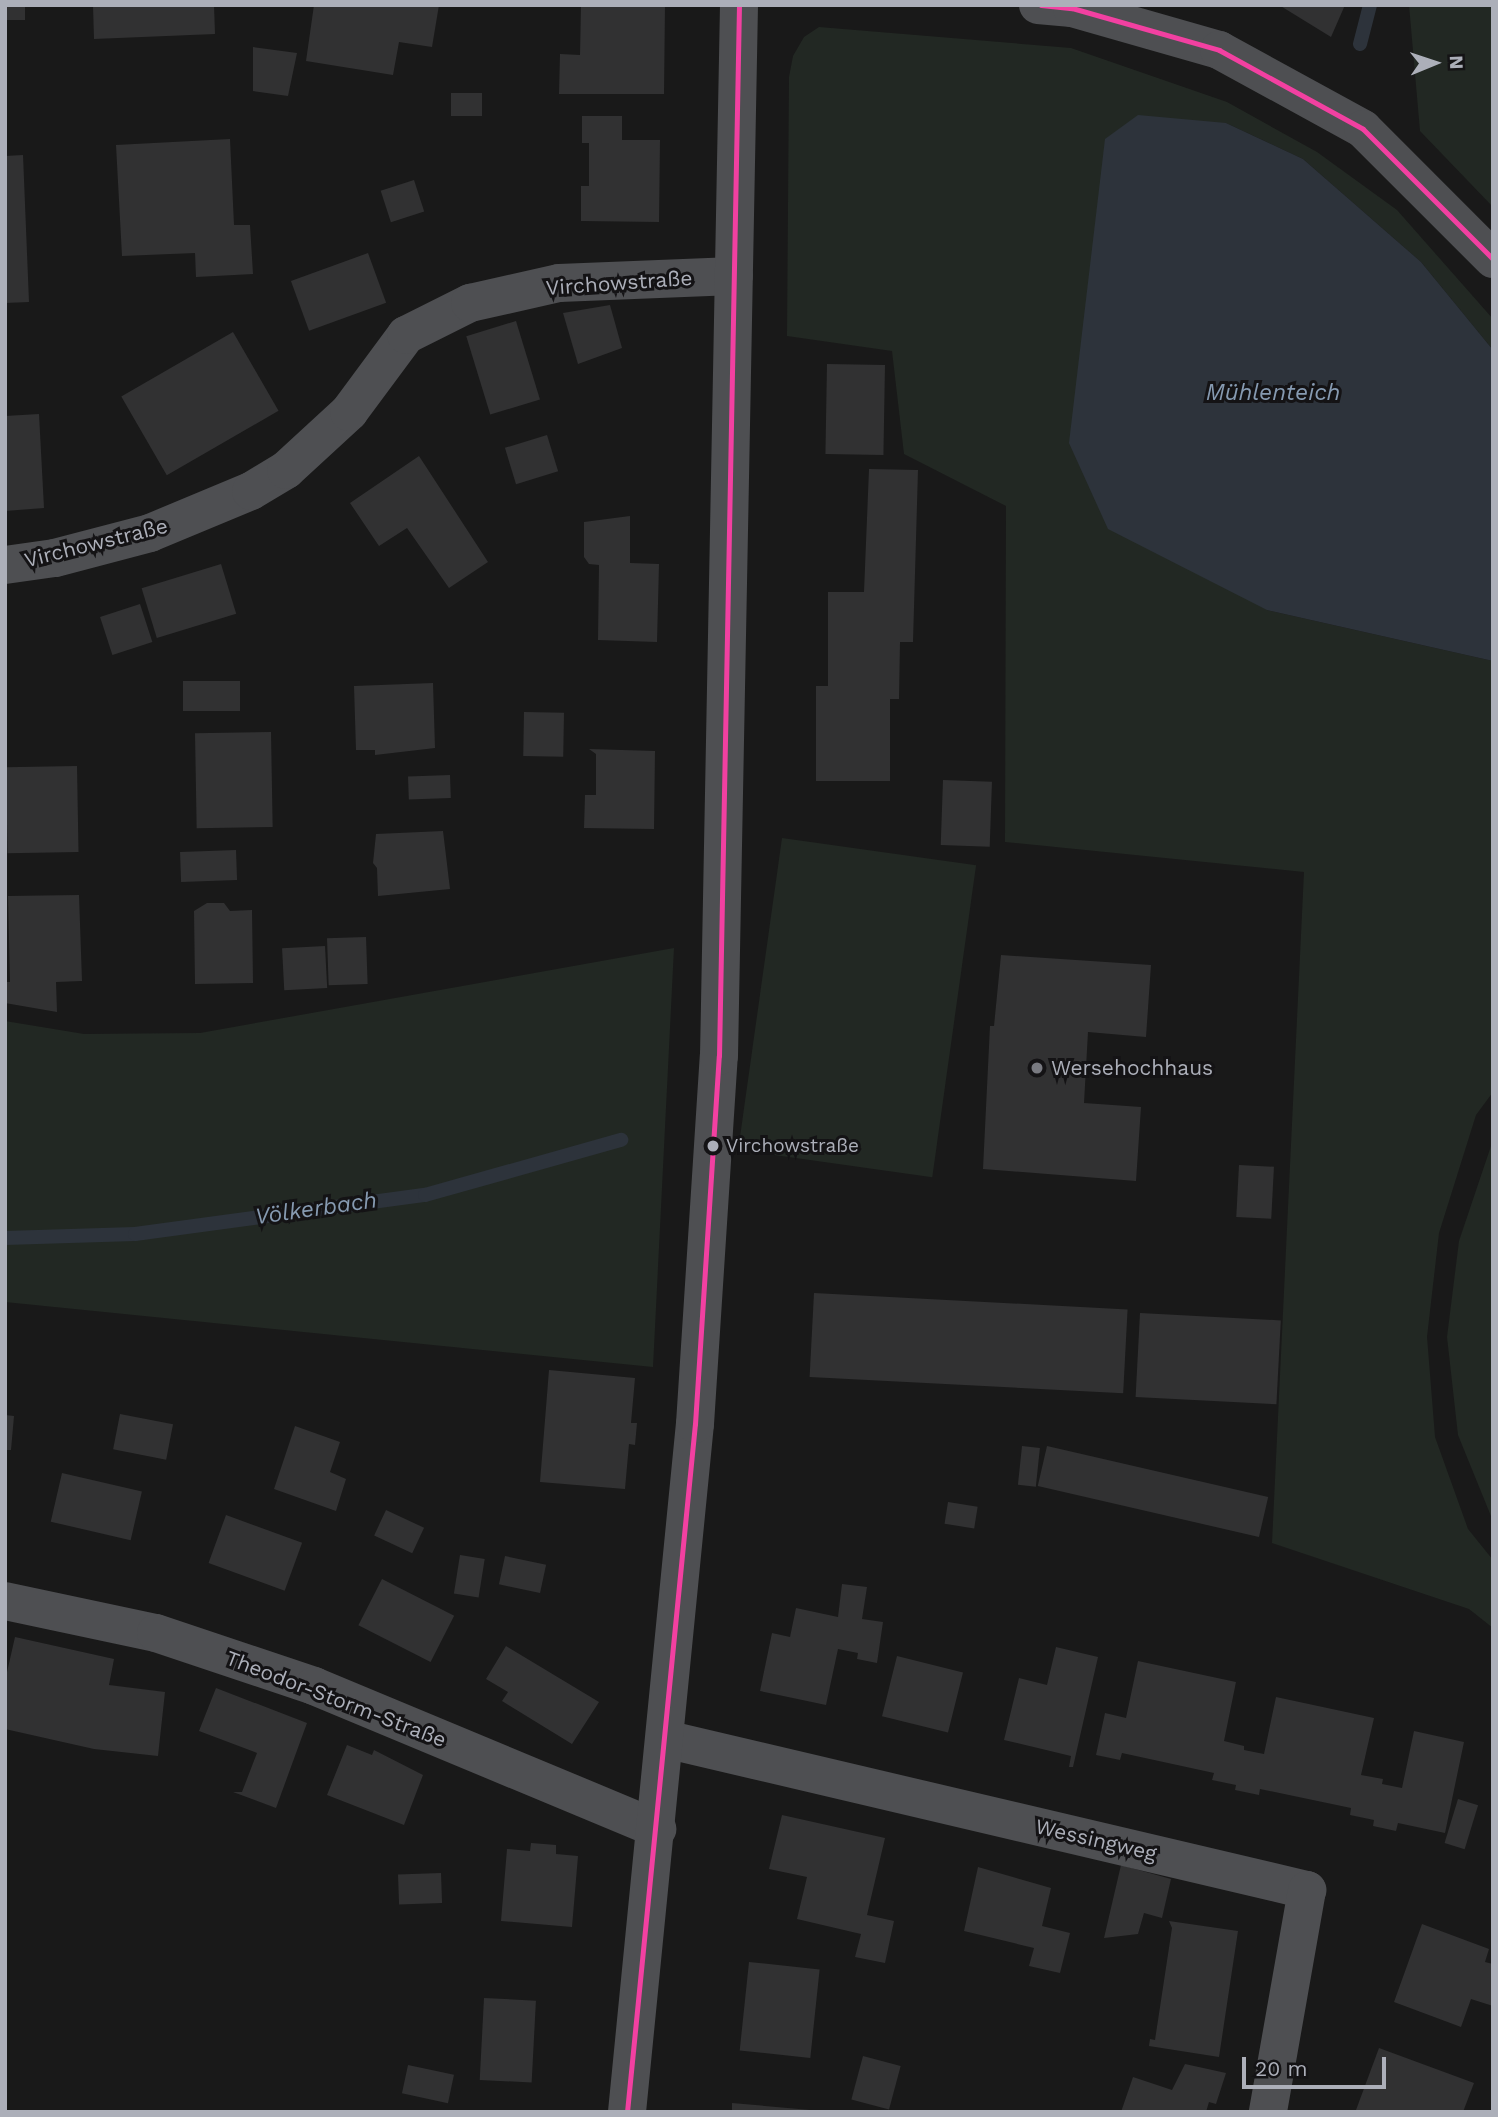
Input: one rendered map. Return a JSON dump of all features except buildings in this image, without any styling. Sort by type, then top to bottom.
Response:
[{"type":"street","points":[[626,2112],[657,1829],[695,1424],[719,1056],[739,5]]},
{"type":"street","points":[[1038,5],[1072,8],[1219,50],[1351,123],[1493,259]]},
{"type":"street","name":"Virchowstraße","points":[[5,565],[55,558],[150,533],[251,491],[286,470],[349,412],[406,335],[470,303],[559,283],[734,276]]},
{"type":"street","name":"Theodor-Storm-Straße","points":[[5,1601],[156,1633],[314,1686],[657,1829]]},
{"type":"street","name":"Wessingweg","points":[[665,1739],[1307,1890],[1268,2112]]},
{"type":"shaded area","points":[[1409,5],[1493,5],[1493,207],[1420,131]]},
{"type":"shaded area","points":[[819,27],[1071,48],[1227,102],[1317,152],[1397,210],[1493,319],[1493,350],[1421,262],[1303,159],[1226,123],[1267,610],[1493,661],[1493,1092],[1476,1115],[1439,1233],[1427,1337],[1435,1437],[1468,1529],[1493,1560],[1493,1628],[1469,1609],[1272,1543],[1304,872],[1005,842],[1006,506],[904,454],[892,351],[787,336],[789,77],[793,56],[804,37]]},
{"type":"shaded area","points":[[782,838],[976,865],[932,1177],[738,1150]]},
{"type":"shaded area","points":[[674,948],[653,1367],[5,1302],[5,1021],[84,1034],[200,1033]]},
{"type":"shaded area","points":[[1493,1140],[1493,1521],[1458,1435],[1447,1337],[1459,1241]]},
{"type":"water","name":"Mühlenteich","points":[[1138,115],[1226,123],[1303,159],[1421,262],[1493,350],[1493,661],[1267,610],[1108,529],[1069,443],[1105,139]]},
{"type":"waterway","points":[[1360,44],[1370,5]]},
{"type":"waterway","name":"Völkerbach","points":[[5,1238],[135,1234],[425,1195],[621,1140]]},
{"type":"transit line","points":[[627,2112],[695,1424],[719,1056],[739,5]]},
{"type":"transit line","points":[[1041,5],[1072,8],[1219,50],[1363,129],[1493,259]]},
{"type":"place","name":"Wersehochhaus","points":[[1037,1068]]},
{"type":"place","name":"Virchowstraße","points":[[713,1146]]}]
